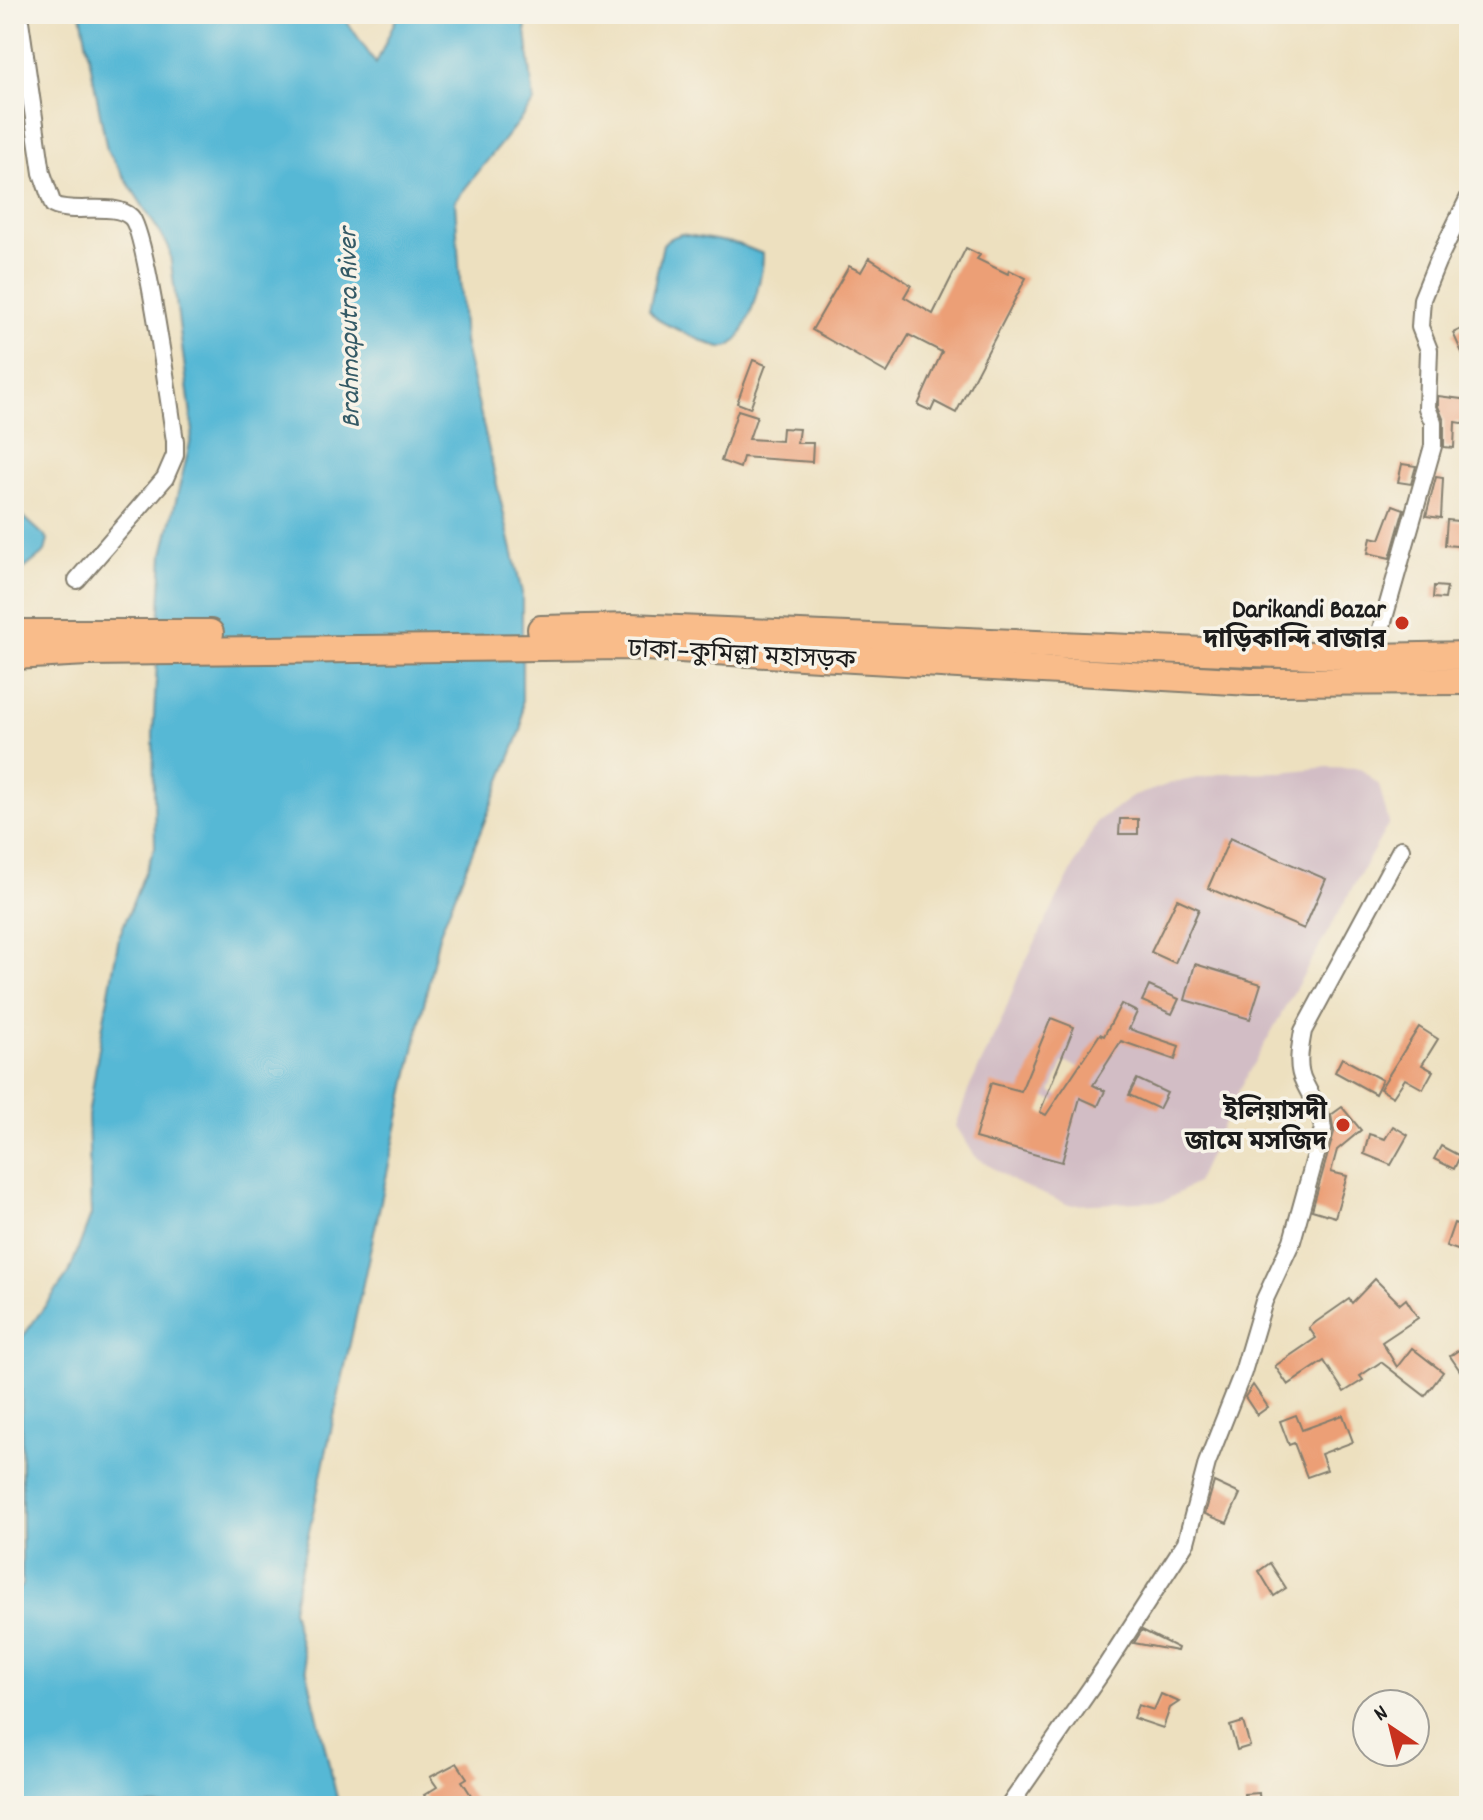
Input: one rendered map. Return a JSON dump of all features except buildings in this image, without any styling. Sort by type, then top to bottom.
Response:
[{"type":"highway","name":"ঢাকা–কুমিল্লা মহাসড়ক","points":[[14,633],[85,642],[350,634],[630,636],[1373,657],[1469,655]]},
{"type":"highway","name":"ঢাকা–কুমিল্লা মহাসড়ক","points":[[630,636],[1251,682],[1469,681]]},
{"type":"highway","name":"ঢাকা–কুমিল্লা মহাসড়ক","points":[[14,656],[85,642]]},
{"type":"street","points":[[19,14],[42,173],[53,205],[113,210],[129,215],[136,224],[175,441],[175,455],[165,478],[77,580]]},
{"type":"street","points":[[1373,657],[1433,446],[1433,422],[1427,408],[1429,350],[1420,327],[1422,299],[1469,197]]},
{"type":"street","points":[[1009,1806],[1106,1666],[1186,1542],[1207,1463],[1243,1372],[1264,1301],[1292,1241],[1323,1129],[1322,1115],[1303,1080],[1299,1055],[1303,1031],[1401,849]]},
{"type":"shaded area","points":[[1327,767],[1360,768],[1379,785],[1389,823],[1242,1084],[1196,1183],[1164,1201],[1069,1205],[1014,1182],[975,1156],[956,1126],[969,1088],[999,1027],[1020,972],[1097,821],[1132,797],[1172,783],[1224,773],[1283,772]],"holes":[[[1120,819],[1137,819],[1138,833],[1120,834]],[[1230,839],[1304,928],[1209,889]],[[1177,899],[1199,909],[1187,936]],[[1121,1004],[1137,1012],[1129,1028],[1113,1020]],[[1051,1018],[1074,1027],[1053,1079],[1030,1070]],[[1064,1062],[1081,1068],[1068,1100],[1051,1092]],[[1137,1079],[1167,1093],[1159,1108],[1130,1095]],[[991,1083],[1077,1107],[1062,1161],[976,1138]]]},
{"type":"water","name":"Brahmaputra River","points":[[81,14],[342,14],[376,64],[398,14],[524,14],[534,102],[455,201],[464,342],[522,593],[522,728],[439,935],[292,1609],[339,1806],[15,1806],[14,1801],[14,1595],[22,1585],[21,1339],[69,1273],[91,1215],[88,1116],[99,1047],[119,937],[155,847],[153,734],[163,554],[193,431],[169,247],[107,150]]},
{"type":"water","points":[[681,234],[738,244],[763,254],[753,306],[741,334],[726,347],[705,342],[670,326],[649,310],[663,244]]},
{"type":"water","points":[[14,508],[48,539],[45,552],[14,577]]},
{"type":"place","name":"Darikandi Bazar দাড়িকান্দি বাজার","points":[[1402,623]]},
{"type":"place","name":"ইলিয়াসদী জামে মসজিদ","points":[[1343,1125]]}]
